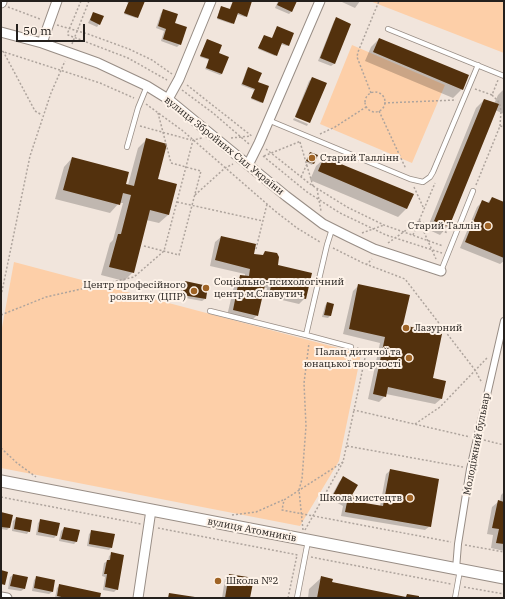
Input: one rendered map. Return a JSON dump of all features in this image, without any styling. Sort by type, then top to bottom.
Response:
[{"type":"street","points":[[42,43],[57,1]]},
{"type":"street","points":[[168,99],[177,82],[211,1]]},
{"type":"street","points":[[253,155],[320,1]]},
{"type":"street","name":"вулиця Збройних Сил України","points":[[1,32],[70,49],[147,86],[168,99],[216,138],[253,155],[298,206],[323,224],[379,250],[441,270]]},
{"type":"street","name":"Молодіжний бульвар","points":[[458,570],[458,544],[470,469],[504,320]]},
{"type":"street","name":"вулиця Атомників","points":[[1,481],[504,578]]},
{"type":"street","points":[[138,598],[151,510]]},
{"type":"street","points":[[1,597],[7,598]]},
{"type":"lane","points":[[388,28],[504,76]]},
{"type":"lane","points":[[268,120],[410,179],[420,182],[426,181],[430,177],[478,65]]},
{"type":"lane","points":[[127,147],[140,100],[147,86]]},
{"type":"lane","points":[[441,270],[473,191]]},
{"type":"lane","points":[[308,336],[327,245],[332,229]]},
{"type":"lane","points":[[210,311],[351,347]]},
{"type":"lane","points":[[297,598],[308,540]]},
{"type":"lane","points":[[455,598],[458,570]]},
{"type":"path","points":[[81,1],[68,34],[128,58],[177,82],[208,100],[251,136],[253,155]]},
{"type":"path","points":[[1,296],[29,163],[43,116],[89,1]]},
{"type":"path","points":[[371,93],[357,57],[379,1]]},
{"type":"path","points":[[3,3],[49,22],[69,29],[78,30],[144,56],[160,66],[206,108],[253,155],[319,200],[373,229],[395,238],[448,254]]},
{"type":"path","points":[[2,51],[61,69],[100,83],[140,100],[158,112],[267,204],[308,235],[366,265],[405,279],[475,370],[487,391]]},
{"type":"path","points":[[2,51],[35,111],[43,116]]},
{"type":"path","points":[[492,95],[499,78]]},
{"type":"path","points":[[473,191],[500,126],[501,111],[498,100],[492,95],[475,89]]},
{"type":"path","points":[[371,93],[381,95],[383,97],[384,103],[382,109],[379,111],[371,111],[366,107],[366,97],[371,93]]},
{"type":"path","points":[[384,103],[464,100]]},
{"type":"path","points":[[379,111],[424,209]]},
{"type":"path","points":[[144,246],[179,255],[201,171],[171,163],[158,112]]},
{"type":"path","points":[[133,124],[192,140],[251,136]]},
{"type":"path","points":[[500,126],[504,128]]},
{"type":"path","points":[[1,315],[46,297],[134,277],[164,251],[192,140]]},
{"type":"path","points":[[300,142],[313,187]]},
{"type":"path","points":[[195,195],[225,168],[253,155]]},
{"type":"path","points":[[253,155],[301,178],[313,187],[347,207],[384,225],[450,248]]},
{"type":"path","points":[[301,178],[307,164]]},
{"type":"path","points":[[317,189],[323,224]]},
{"type":"path","points":[[177,202],[263,221]]},
{"type":"path","points":[[256,249],[267,204]]},
{"type":"path","points":[[419,221],[455,236]]},
{"type":"path","points":[[366,265],[379,250],[419,221]]},
{"type":"path","points":[[419,221],[441,270]]},
{"type":"path","points":[[349,237],[384,225]]},
{"type":"path","points":[[308,336],[304,383],[306,426],[302,479],[299,490],[304,534],[343,462],[366,353],[363,350],[351,347]]},
{"type":"path","points":[[415,424],[440,407],[497,348]]},
{"type":"path","points":[[354,410],[504,445]]},
{"type":"path","points":[[347,446],[470,469]]},
{"type":"path","points":[[1,448],[36,478]]},
{"type":"path","points":[[221,524],[231,515],[256,512],[284,500],[343,462]]},
{"type":"path","points":[[1,497],[148,526]]},
{"type":"path","points":[[284,500],[282,510],[504,552]]},
{"type":"path","points":[[288,598],[297,554]]},
{"type":"path","points":[[457,585],[504,594]]},
{"type":"shaded area","points":[[370,1],[504,1],[504,53]]},
{"type":"shaded area","points":[[352,45],[445,85],[412,163],[320,124]]},
{"type":"shaded area","points":[[14,262],[361,354],[339,461],[300,526],[1,468],[1,333]]},
{"type":"building","points":[[129,1],[145,1],[138,18],[124,13]]},
{"type":"building","points":[[233,1],[252,1],[247,17],[238,13],[234,24],[217,18],[221,6],[230,9]]},
{"type":"building","points":[[279,1],[297,1],[292,12],[277,5]]},
{"type":"building","points":[[163,9],[178,14],[175,23],[187,27],[181,45],[163,39],[166,29],[158,26]]},
{"type":"building","points":[[93,12],[104,16],[100,25],[90,20]]},
{"type":"building","points":[[336,17],[351,24],[335,64],[320,58]]},
{"type":"building","points":[[277,26],[294,33],[289,46],[282,43],[277,56],[258,48],[264,35],[272,38]]},
{"type":"building","points":[[379,38],[469,75],[463,90],[373,52]]},
{"type":"building","points":[[207,39],[222,45],[219,53],[229,57],[222,74],[206,68],[209,59],[200,56]]},
{"type":"building","points":[[248,67],[262,73],[258,82],[269,86],[263,103],[251,98],[255,89],[242,84]]},
{"type":"building","points":[[312,77],[327,83],[310,123],[295,117]]},
{"type":"building","points":[[484,99],[499,104],[449,227],[434,221]]},
{"type":"building","points":[[146,138],[167,144],[158,179],[177,184],[169,215],[150,210],[134,273],[109,267],[118,234],[121,234],[131,195],[123,193],[120,205],[63,190],[72,157],[129,172],[126,184],[134,186]]},
{"type":"building","name":"Старий Таллінн","points":[[310,152],[318,155],[314,164],[306,161]]},
{"type":"building","points":[[324,157],[414,194],[407,209],[318,171]]},
{"type":"building","name":"Старий Таллін","points":[[492,197],[504,202],[504,258],[465,242],[482,200],[489,203]]},
{"type":"building","points":[[221,236],[256,244],[254,254],[263,255],[265,251],[277,253],[279,257],[278,265],[312,273],[306,299],[270,290],[272,282],[266,281],[258,316],[233,310],[240,275],[249,276],[250,269],[215,260]]},
{"type":"building","points":[[185,281],[208,286],[206,299],[182,295]]},
{"type":"building","name":"Палац дитячої та юнацької творчості","points":[[358,284],[410,295],[403,325],[442,334],[433,378],[446,381],[442,399],[388,387],[386,397],[373,394],[385,337],[349,329]]},
{"type":"building","points":[[327,302],[334,304],[331,316],[324,315]]},
{"type":"building","name":"Школа мистецтв","points":[[390,469],[439,479],[431,527],[345,512],[347,502],[333,495],[343,476],[358,485],[352,495],[365,503],[383,506]]},
{"type":"building","points":[[498,500],[504,502],[504,544],[496,543],[499,529],[492,528]]},
{"type":"building","points":[[1,512],[13,515],[10,528],[1,527]]},
{"type":"building","points":[[16,517],[32,520],[30,532],[14,529]]},
{"type":"building","points":[[40,519],[60,523],[57,536],[38,532]]},
{"type":"building","points":[[64,527],[80,530],[77,542],[61,539]]},
{"type":"building","points":[[91,530],[115,534],[112,548],[89,544]]},
{"type":"building","points":[[111,552],[124,555],[118,590],[105,587],[107,574],[104,574],[107,560],[110,560]]},
{"type":"building","points":[[1,570],[8,572],[5,585],[1,584]]},
{"type":"building","points":[[13,574],[28,577],[25,589],[10,586]]},
{"type":"building","points":[[229,574],[254,578],[250,598],[225,598]]},
{"type":"building","points":[[36,576],[55,580],[53,592],[34,588]]},
{"type":"building","points":[[321,576],[333,579],[332,582],[406,597],[407,594],[419,596],[419,598],[317,598]]},
{"type":"building","points":[[59,584],[101,593],[100,598],[66,598],[57,596]]},
{"type":"building","points":[[169,593],[195,597],[195,598],[168,598]]},
{"type":"place","name":"Старий Таллінн","points":[[312,158]]},
{"type":"place","name":"Старий Таллін","points":[[488,226]]},
{"type":"place","name":"Соціально-психологічний центр м.Славутич","points":[[206,288]]},
{"type":"place","name":"Центр професійного розвитку (ЦПР)","points":[[194,291]]},
{"type":"place","name":"Лазурний","points":[[406,328]]},
{"type":"place","name":"Палац дитячої та юнацької творчості","points":[[409,358]]},
{"type":"place","name":"Школа мистецтв","points":[[410,498]]},
{"type":"place","name":"Школа №2","points":[[218,581]]}]
